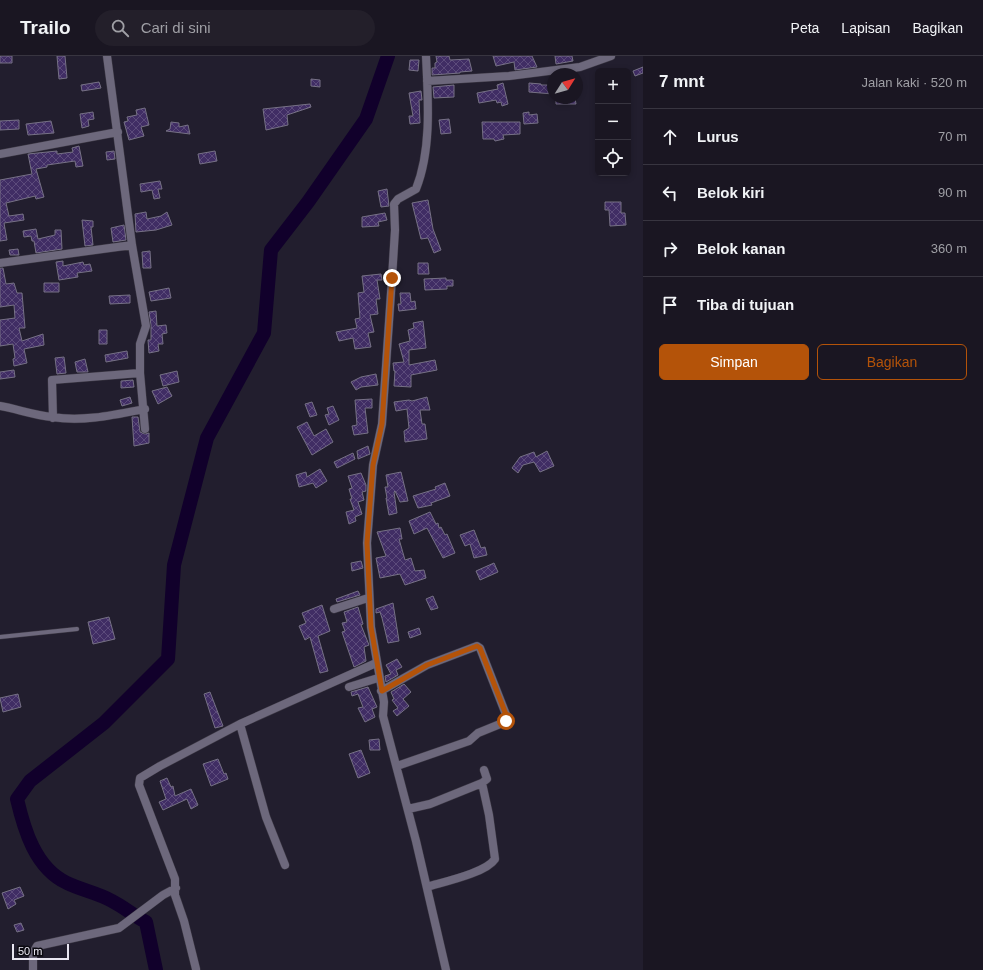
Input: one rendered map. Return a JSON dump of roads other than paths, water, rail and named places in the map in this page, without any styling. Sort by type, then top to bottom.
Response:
[{"type":"street","points":[[107,56],[132,245],[146,326],[140,344],[140,373],[146,429]]},
{"type":"street","points":[[426,56],[428,116],[426,141],[419,179],[416,188],[398,199],[394,204],[395,230],[382,424],[373,465],[367,543],[368,598],[378,678],[384,702],[383,716],[408,809],[446,970]]},
{"type":"street","points":[[427,81],[509,76],[580,67],[612,56]]},
{"type":"street","points":[[0,154],[118,132]]},
{"type":"street","points":[[0,263],[132,245]]},
{"type":"street","points":[[53,418],[52,380],[140,373]]},
{"type":"street","points":[[0,406],[53,418],[96,417],[145,409]]},
{"type":"street","points":[[334,609],[368,598]]},
{"type":"street","points":[[382,691],[427,665],[477,646],[480,648],[507,717],[505,722],[478,733],[469,741],[396,766]]},
{"type":"street","points":[[196,969],[175,895],[176,888],[171,868],[139,785],[139,781],[142,776],[240,724],[376,663]]},
{"type":"street","points":[[349,687],[378,678]]},
{"type":"street","points":[[240,724],[266,816],[285,865]]},
{"type":"street","points":[[408,809],[430,804],[482,783],[487,779],[484,770]]},
{"type":"street","points":[[427,886],[473,872],[489,864],[495,858],[489,815],[482,783]]},
{"type":"street","points":[[32,970],[33,952],[37,946],[112,931],[131,920],[157,900],[176,888]]},
{"type":"lane","points":[[0,637],[77,629]]},
{"type":"waterway","points":[[156,970],[146,922],[107,898],[67,883],[47,868],[39,858],[27,835],[17,799],[30,781],[104,723],[168,659],[174,565],[207,438],[264,333],[271,250],[308,202],[366,119],[388,56]]}]
